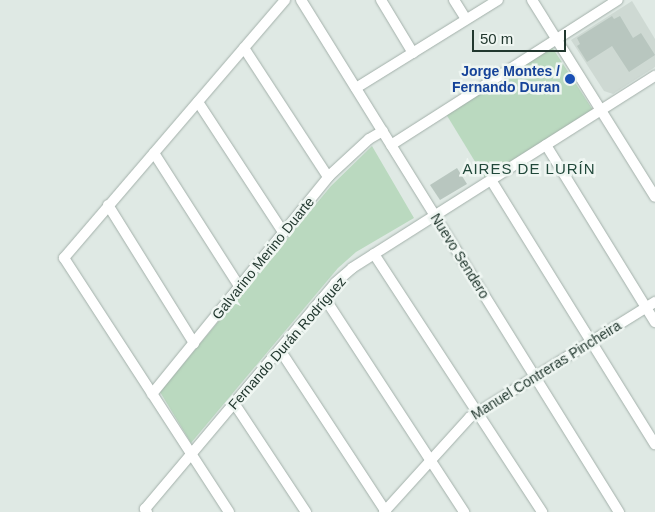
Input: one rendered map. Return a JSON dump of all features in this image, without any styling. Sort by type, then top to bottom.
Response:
[{"type":"street","points":[[229,512],[64,258],[285,0]]},
{"type":"street","name":"Nuevo Sendero","points":[[301,0],[619,512]]},
{"type":"street","points":[[381,0],[413,53]]},
{"type":"street","points":[[454,0],[466,20]]},
{"type":"street","points":[[356,88],[498,0]]},
{"type":"street","points":[[532,0],[655,197]]},
{"type":"street","points":[[391,145],[618,0]]},
{"type":"street","points":[[244,48],[328,177]]},
{"type":"street","name":"Fernando Durán Rodríguez","points":[[146,510],[324,297],[352,268],[655,76]]},
{"type":"street","points":[[198,102],[283,232]]},
{"type":"street","name":"Galvarino Merino Duarte","points":[[152,394],[328,177],[369,139],[383,131]]},
{"type":"street","points":[[546,145],[650,304],[655,322]]},
{"type":"street","points":[[154,153],[239,286]]},
{"type":"street","points":[[491,180],[655,444]]},
{"type":"street","points":[[108,206],[194,343]]},
{"type":"street","points":[[374,254],[542,512]]},
{"type":"street","points":[[324,297],[464,512]]},
{"type":"street","name":"Manuel Contreras Pincheira","points":[[385,511],[430,460],[477,412],[650,304]]},
{"type":"street","points":[[280,350],[385,511]]},
{"type":"street","points":[[234,403],[306,512]]},
{"type":"shaded area","points":[[632,1],[655,39],[655,67],[613,94],[604,91],[571,40]]},
{"type":"green space","points":[[552,47],[593,110],[485,178],[446,114]]},
{"type":"green space","points":[[372,146],[414,218],[356,252],[338,268],[191,443],[160,392],[331,186]]},
{"type":"building","points":[[612,16],[614,19],[620,16],[633,38],[641,33],[655,55],[629,72],[612,46],[587,62],[577,46],[580,44],[577,38]]},
{"type":"building","points":[[457,168],[467,184],[440,200],[430,185]]},
{"type":"place","name":"Jorge Montes / Fernando Duran","points":[[570,79]]},
{"type":"district","name":"AIRES DE LURÍN","points":[[529,169]]}]
